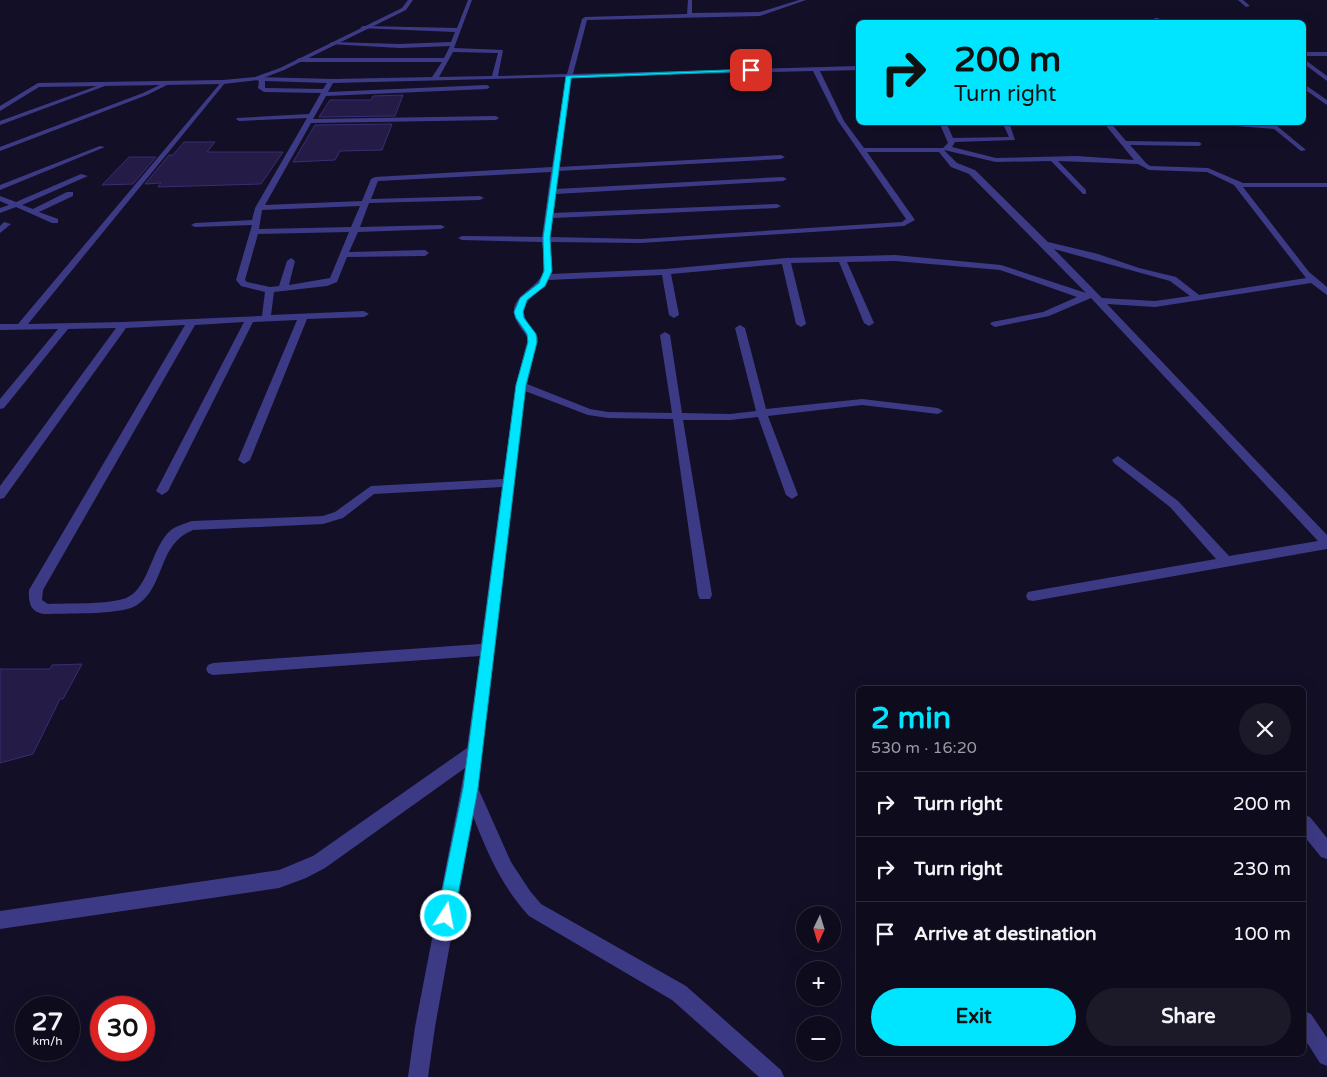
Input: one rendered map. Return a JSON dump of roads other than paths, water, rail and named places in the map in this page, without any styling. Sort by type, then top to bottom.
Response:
[{"type":"street","points":[[259,79],[404,9],[412,0]]},
{"type":"street","points":[[434,80],[437,78],[446,60],[470,0]]},
{"type":"street","points":[[689,15],[690,0]]},
{"type":"street","points":[[418,1077],[425,1026],[470,788],[521,385],[533,338],[520,318],[519,306],[523,299],[547,278],[546,238],[555,170],[569,76],[585,19],[760,14],[804,0]]},
{"type":"street","points":[[1240,0],[1248,6]]},
{"type":"street","points":[[363,28],[458,30]]},
{"type":"street","points":[[332,44],[451,47],[501,51],[494,78]]},
{"type":"street","points":[[1306,54],[1327,54]]},
{"type":"street","points":[[299,60],[446,60]]},
{"type":"street","points":[[1306,63],[1327,79]]},
{"type":"street","points":[[0,109],[38,85],[222,82],[259,79],[332,81],[434,80],[694,71],[856,68]]},
{"type":"street","points":[[462,238],[641,241],[911,222],[841,121],[817,71],[814,69]]},
{"type":"street","points":[[259,79],[261,88],[264,90],[323,92],[487,87]]},
{"type":"street","points":[[332,81],[323,92],[259,208],[255,232],[240,280],[244,284],[265,287],[270,290],[332,282],[336,277],[374,180],[377,178],[781,158]]},
{"type":"street","points":[[20,327],[222,82]]},
{"type":"street","points":[[0,123],[110,83]]},
{"type":"street","points":[[0,149],[145,94],[168,83]]},
{"type":"street","points":[[1306,87],[1327,103]]},
{"type":"street","points":[[239,119],[496,118]]},
{"type":"street","points":[[943,125],[952,144],[944,149]]},
{"type":"street","points":[[950,140],[1013,139],[1006,125]]},
{"type":"street","points":[[1108,125],[1140,162],[1149,168],[1211,171],[1237,184],[1313,280],[1327,292]]},
{"type":"street","points":[[1240,125],[1276,127],[1303,150]]},
{"type":"street","points":[[1123,143],[1199,144]]},
{"type":"street","points":[[0,188],[102,147]]},
{"type":"street","points":[[861,150],[944,149],[996,160],[1053,159],[1140,162]]},
{"type":"street","points":[[944,149],[954,165],[972,172],[1044,244],[1092,297],[1322,529],[1327,543],[1033,596]]},
{"type":"street","points":[[1053,159],[1083,192]]},
{"type":"street","points":[[0,211],[84,176]]},
{"type":"street","points":[[552,192],[782,179]]},
{"type":"street","points":[[1237,184],[1327,185]]},
{"type":"street","points":[[32,212],[70,194]]},
{"type":"street","points":[[0,198],[55,221]]},
{"type":"street","points":[[259,208],[480,198]]},
{"type":"street","points":[[550,216],[776,206]]},
{"type":"street","points":[[195,225],[256,222]]},
{"type":"street","points":[[0,231],[7,224]]},
{"type":"street","points":[[255,232],[441,227]]},
{"type":"street","points":[[1044,244],[1096,256],[1129,268],[1173,279],[1197,297]]},
{"type":"street","points":[[345,254],[425,253]]},
{"type":"street","points":[[547,278],[666,272],[786,261],[903,258],[994,267],[1092,297],[1151,304],[1313,280]]},
{"type":"street","points":[[842,259],[869,323]]},
{"type":"street","points":[[283,289],[291,261]]},
{"type":"street","points":[[786,261],[801,324]]},
{"type":"street","points":[[666,272],[674,315]]},
{"type":"street","points":[[266,318],[270,290]]},
{"type":"street","points":[[995,324],[1046,314],[1092,297]]},
{"type":"street","points":[[0,335],[4,327],[364,314]]},
{"type":"street","points":[[244,460],[304,317]]},
{"type":"street","points":[[162,491],[250,319]]},
{"type":"street","points":[[192,321],[36,590],[35,603],[46,609],[111,606],[132,602],[144,591],[166,544],[176,532],[192,526],[323,520],[340,515],[371,490],[509,483]]},
{"type":"street","points":[[0,495],[123,324]]},
{"type":"street","points":[[0,406],[65,326]]},
{"type":"street","points":[[740,328],[762,414],[792,495]]},
{"type":"street","points":[[665,335],[705,595]]},
{"type":"street","points":[[521,385],[598,414],[730,417],[862,402],[938,411]]},
{"type":"street","points":[[1118,460],[1174,504],[1226,562]]},
{"type":"street","points":[[213,668],[488,649]]},
{"type":"street","points":[[0,920],[279,879],[300,872],[319,862],[475,752]]},
{"type":"street","points":[[470,788],[509,877],[522,897],[536,910],[680,993],[774,1077]]},
{"type":"street","points":[[1306,825],[1324,843]]},
{"type":"street","points":[[1306,1024],[1327,1056]]}]
